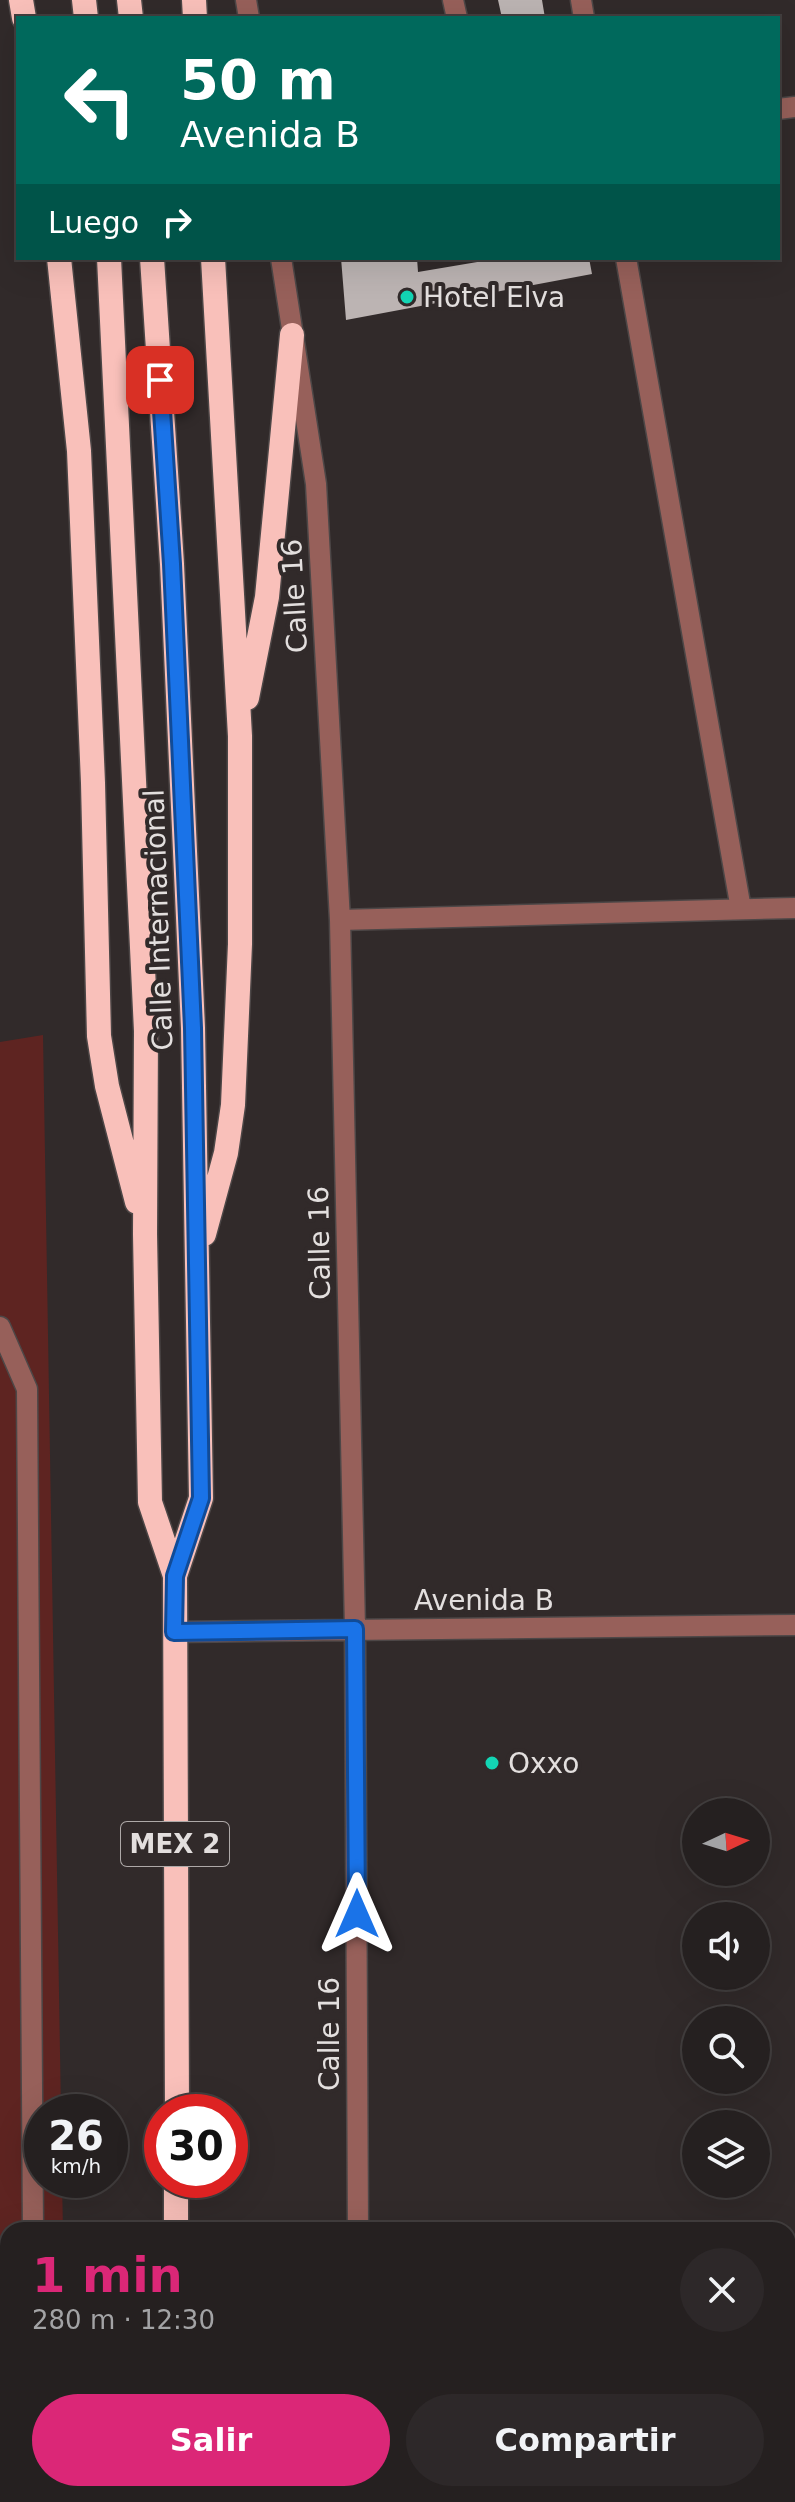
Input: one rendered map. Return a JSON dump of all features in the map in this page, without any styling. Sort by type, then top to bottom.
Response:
[{"type":"highway","points":[[59,260],[79,451],[93,783],[99,1036],[107,1086],[145,1234]]},
{"type":"highway","name":"Calle Internacional","points":[[109,260],[146,1031],[145,1234],[150,1502],[175,1576]]},
{"type":"highway","name":"Calle Internacional","points":[[152,260],[172,564],[193,1028],[201,1498],[175,1576],[177,2094]]},
{"type":"highway","points":[[197,1260],[226,1153],[233,1105],[240,944],[240,736],[213,260]]},
{"type":"highway","points":[[240,736],[267,597],[292,335]]},
{"type":"highway","points":[[176,2198],[176,2222]]},
{"type":"street","name":"Calle 16","points":[[281,260],[316,484],[340,920],[355,1629],[358,2222]]},
{"type":"street","points":[[626,260],[741,909]]},
{"type":"street","points":[[340,920],[795,908]]},
{"type":"street","points":[[0,1327],[27,1389],[33,2222]]},
{"type":"street","name":"Avenida B","points":[[174,1632],[795,1625]]},
{"type":"shaded area","points":[[43,1035],[61,2094],[24,2094],[24,2198],[62,2198],[63,2222],[0,2222],[0,1042]]},
{"type":"building","points":[[498,0],[542,0],[545,16],[502,16]]},
{"type":"building","name":"Hotel Elva","points":[[341,260],[417,260],[418,272],[489,260],[589,260],[592,274],[346,320]]},
{"type":"place","name":"Hotel Elva","points":[[407,297]]},
{"type":"place","name":"Oxxo","points":[[492,1763]]},
{"type":"route","points":[[160,380],[172,564],[193,1028],[201,1498],[175,1576],[174,1632],[355,1629],[357,1914]]}]
